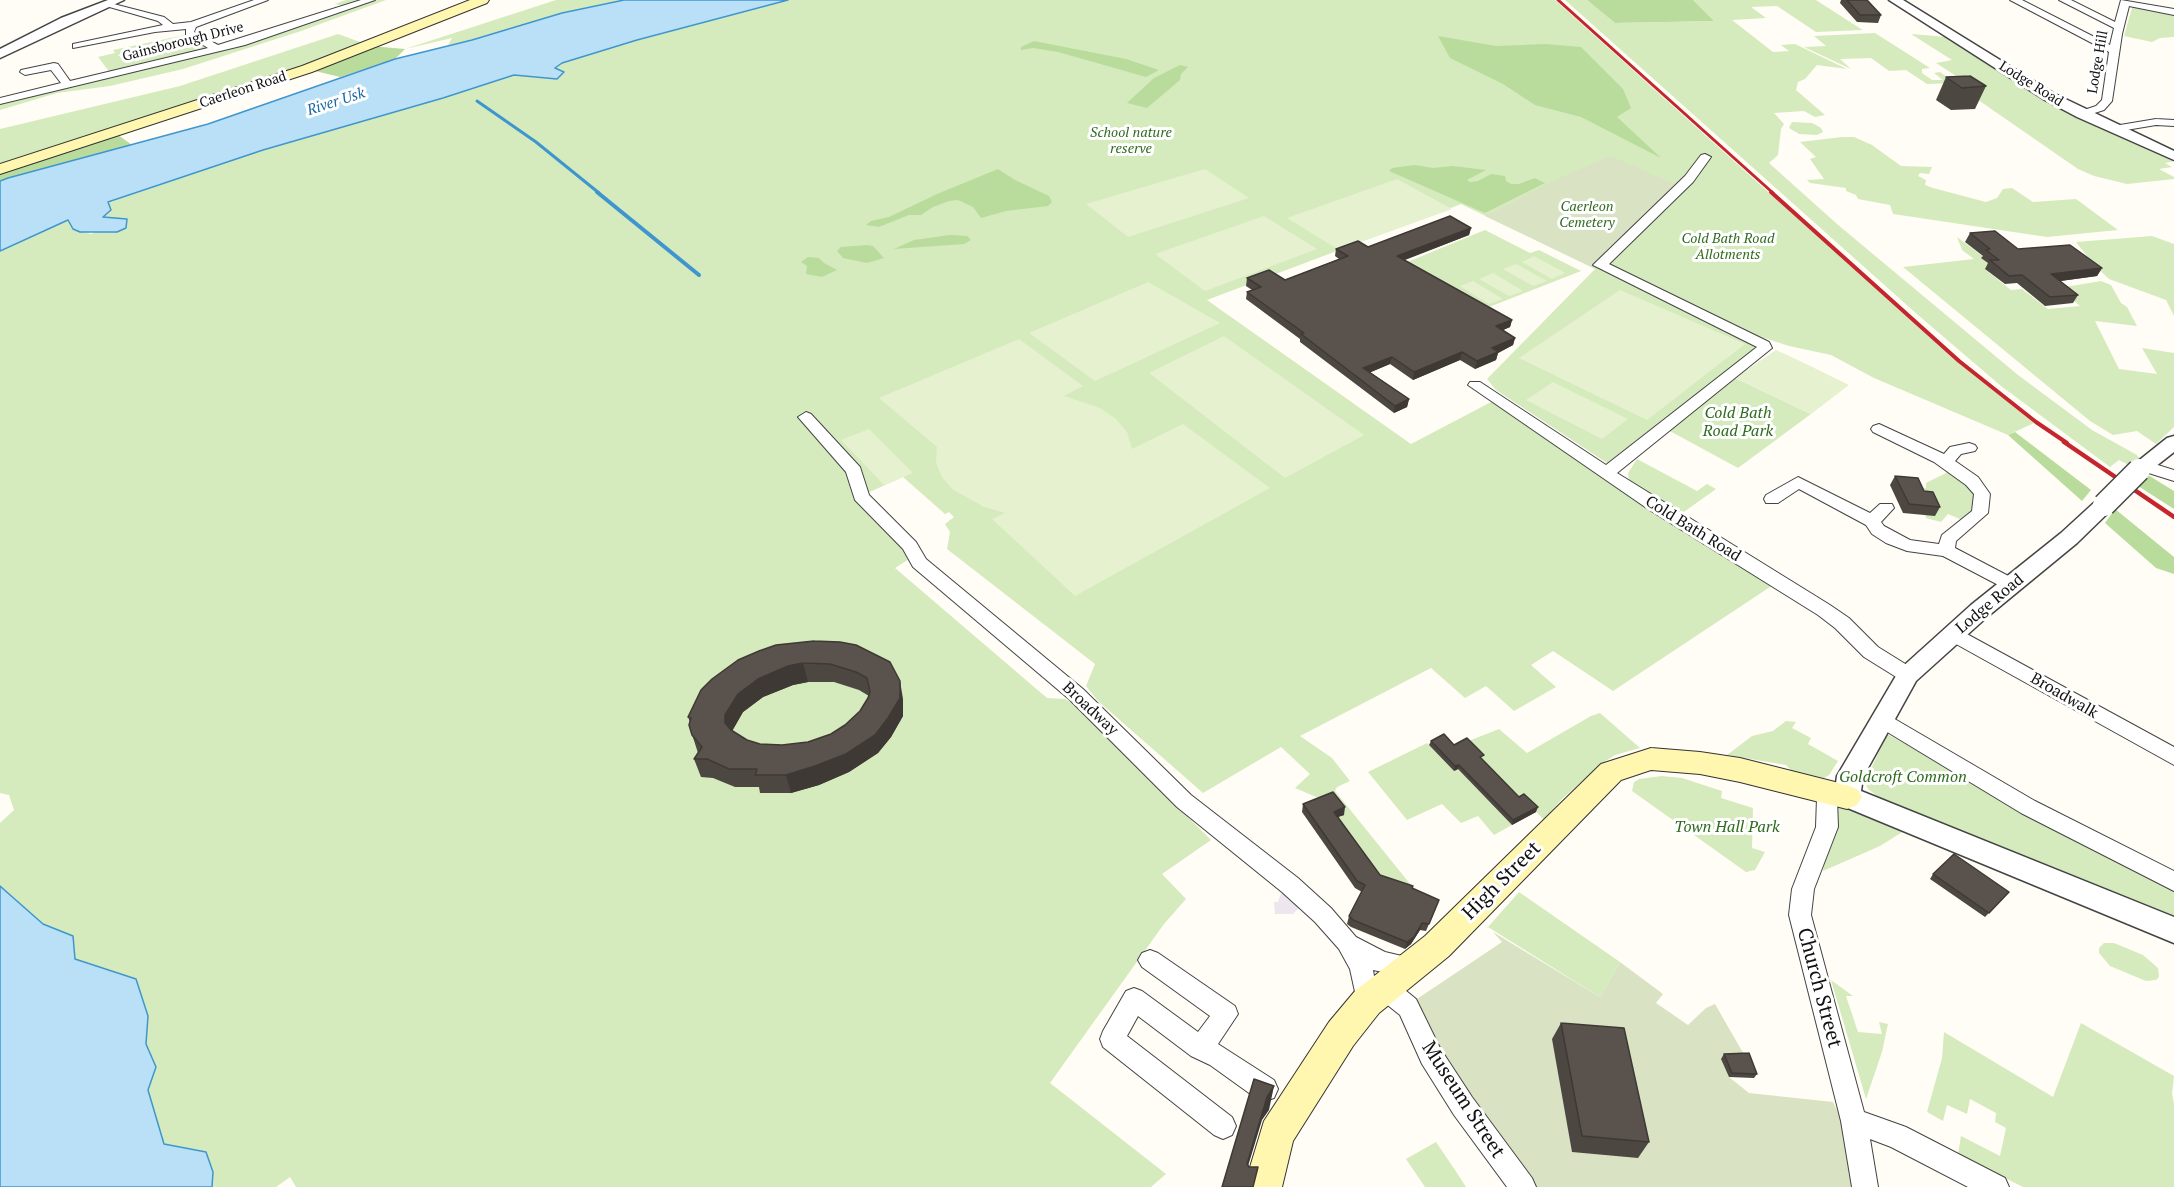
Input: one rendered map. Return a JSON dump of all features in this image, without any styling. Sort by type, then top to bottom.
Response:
[{"type":"main road","name":"Caerleon Road","points":[[0,169],[307,69],[371,46],[482,0]]},
{"type":"main road","name":"High Street","points":[[1263,1187],[1277,1134],[1341,1034],[1373,997],[1437,946],[1611,772],[1650,759],[1700,763],[1740,770],[1839,795]]},
{"type":"street","points":[[77,46],[168,27],[192,25],[263,0]]},
{"type":"street","name":"Gainsborough Drive","points":[[0,101],[218,49],[370,0]]},
{"type":"street","name":"Lodge Road","points":[[1895,0],[2082,114],[2174,156]]},
{"type":"street","points":[[2016,0],[2114,51]]},
{"type":"street","points":[[2064,0],[2110,24],[2119,26]]},
{"type":"street","points":[[2126,1],[2174,12]]},
{"type":"street","name":"Lodge Hill","points":[[2082,114],[2100,108],[2107,100],[2114,51],[2126,1]]},
{"type":"street","points":[[0,54],[65,21],[114,2],[161,19],[168,27]]},
{"type":"street","points":[[192,25],[189,33],[218,49]]},
{"type":"street","points":[[25,72],[54,66],[68,85]]},
{"type":"street","points":[[2114,129],[2156,122],[2174,123]]},
{"type":"street","points":[[1606,473],[1765,348],[1764,345],[1600,265],[1689,179],[1705,157]]},
{"type":"street","name":"Cold Bath Road","points":[[1475,385],[1606,473],[1824,610],[1842,623],[1871,651],[1908,675]]},
{"type":"street","name":"Broadway","points":[[806,417],[852,469],[858,480],[861,496],[870,508],[910,546],[919,563],[1074,692],[1184,801],[1290,885],[1323,915],[1347,942],[1361,967],[1373,997]]},
{"type":"street","points":[[1880,435],[1945,462],[1972,480],[1982,494],[1980,513],[1948,539],[1946,551]]},
{"type":"street","name":"Lodge Road","points":[[1839,795],[1908,675],[2104,505],[2174,441]]},
{"type":"street","points":[[1945,462],[1956,450],[1969,448]]},
{"type":"street","points":[[2142,468],[2174,476]]},
{"type":"street","points":[[1772,499],[1798,482],[1872,521],[1878,530],[1892,540],[1907,545],[1946,551],[1964,558],[2012,585]]},
{"type":"street","points":[[1872,521],[1886,508]]},
{"type":"street","name":"Broadwalk","points":[[1954,634],[2174,757]]},
{"type":"street","points":[[1881,719],[2028,807],[2174,882]]},
{"type":"street","points":[[1839,795],[2016,864],[2174,930]]},
{"type":"street","name":"Church Street","points":[[1839,795],[1827,798],[1827,827],[1803,889],[1800,915],[1854,1121],[1865,1187]]},
{"type":"street","points":[[1347,942],[1358,951],[1381,962],[1411,967]]},
{"type":"street","points":[[1150,960],[1226,1014],[1200,1048]]},
{"type":"street","name":"Museum Street","points":[[1373,997],[1391,993],[1408,1007],[1431,1056],[1463,1106],[1523,1187]]},
{"type":"street","points":[[1222,1126],[1113,1039],[1134,999],[1200,1048],[1219,1057],[1265,1089]]},
{"type":"street","points":[[1854,1121],[1897,1136],[1996,1187]]},
{"type":"shaded area","points":[[1282,890],[1303,904],[1293,914],[1275,914],[1274,902],[1278,902]]},
{"type":"green space","points":[[346,0],[386,0],[301,31],[183,69],[110,86],[57,93],[0,110],[0,101],[111,74],[98,57],[115,53],[113,50],[190,34],[194,37],[118,55],[123,59],[200,40],[218,49],[349,7],[335,4]]},
{"type":"green space","points":[[556,0],[624,0],[562,13],[472,40],[448,45],[452,38],[405,49]]},
{"type":"green space","points":[[788,0],[1555,0],[1956,361],[2034,423],[2008,435],[1874,378],[1831,355],[1789,346],[1746,332],[1754,345],[1754,351],[1607,463],[1496,390],[1487,379],[1595,269],[1461,204],[1207,300],[1411,444],[1493,401],[1773,585],[1613,691],[1553,651],[1531,665],[1556,687],[1514,711],[1486,686],[1465,698],[1431,668],[1300,736],[1332,758],[1350,781],[1337,787],[1335,791],[1415,890],[1374,881],[1321,799],[1295,788],[1310,774],[1281,747],[1203,793],[1098,701],[1086,686],[1095,664],[947,549],[950,532],[945,524],[954,517],[949,512],[945,514],[903,477],[854,499],[914,556],[895,568],[1047,698],[1065,699],[1074,704],[1211,840],[1162,874],[1186,899],[1164,924],[1050,1083],[1166,1174],[1151,1187],[296,1187],[290,1177],[276,1187],[212,1187],[213,1172],[206,1152],[164,1144],[148,1090],[156,1067],[145,1044],[148,1016],[75,959],[73,936],[43,924],[0,886],[0,823],[14,810],[9,795],[0,793],[0,251],[68,220],[73,229],[91,234],[99,231],[117,232],[127,220],[102,217],[108,203],[263,150],[514,75],[557,79],[555,68],[562,63],[637,40]]},
{"type":"green space","points":[[1565,0],[1587,0],[1615,23],[1714,21],[1693,0],[1816,0],[1863,30],[1816,32],[1777,6],[1751,7],[1766,18],[1732,20],[1773,52],[1789,51],[1781,45],[1795,44],[1847,69],[1817,65],[1805,79],[1798,82],[1796,90],[1825,115],[1815,117],[1804,111],[1774,113],[1784,124],[1781,129],[1778,155],[1769,163],[1837,224],[2018,375],[2092,430],[2137,455],[2145,466],[2139,470],[2119,460],[2110,467],[2001,386],[1918,315]]},
{"type":"green space","points":[[1587,0],[1693,0],[1714,21],[1615,23]]},
{"type":"green space","points":[[2132,8],[2174,14],[2174,37],[2160,38],[2152,42],[2124,36]]},
{"type":"green space","points":[[1875,33],[1930,68],[1922,69],[1922,73],[1932,80],[1943,80],[1934,73],[1940,72],[1955,83],[1927,84],[1906,70],[1889,71],[1871,58],[1840,59],[1851,69],[1804,47],[1826,46],[1814,36]]},
{"type":"green space","points":[[338,34],[371,46],[0,169],[0,129],[180,86]]},
{"type":"green space","points":[[1911,34],[1947,37],[2069,112],[2174,161],[2165,163],[2172,167],[2159,169],[2174,179],[2127,184],[2094,176],[2078,169],[1971,95],[1967,83],[1936,63],[1952,60]]},
{"type":"green space","points":[[1438,36],[1496,46],[1545,44],[1581,47],[1623,89],[1631,108],[1617,117],[1661,158],[1581,117],[1535,105],[1503,84],[1450,58]]},
{"type":"green space","points":[[1034,41],[1126,59],[1159,70],[1146,77],[1058,52],[1033,48],[1021,50],[1021,47]]},
{"type":"green space","points":[[371,46],[405,49],[395,59],[340,77],[307,69]]},
{"type":"green space","points":[[1180,65],[1188,67],[1181,74],[1180,80],[1147,108],[1127,103],[1154,78]]},
{"type":"green space","points":[[1792,122],[1812,123],[1821,128],[1823,132],[1817,135],[1799,134],[1789,128]]},
{"type":"green space","points":[[114,132],[132,145],[0,181],[0,169]]},
{"type":"green space","points":[[1854,137],[1872,145],[1901,166],[1932,167],[1929,174],[1920,173],[1918,176],[1926,180],[1925,185],[1933,188],[1986,202],[1997,198],[2003,189],[2012,188],[2033,202],[2076,199],[2118,230],[2047,237],[1893,214],[1890,205],[1858,199],[1856,195],[1846,191],[1846,188],[1810,183],[1807,180],[1824,179],[1810,159],[1816,157],[1800,142]]},
{"type":"green space","name":"Caerleon Cemetery","points":[[1611,156],[1681,187],[1596,269],[1485,216],[1559,178]]},
{"type":"green space","points":[[1415,165],[1486,170],[1467,180],[1470,182],[1478,181],[1491,174],[1505,176],[1506,181],[1511,184],[1519,184],[1535,178],[1545,183],[1485,213],[1389,171],[1392,168]]},
{"type":"green space","points":[[998,169],[1049,196],[1052,202],[1048,206],[1006,211],[981,218],[973,207],[958,200],[949,201],[921,215],[909,215],[879,227],[866,225],[871,221],[889,217]]},
{"type":"green space","points":[[1205,169],[1249,198],[1128,237],[1086,204]]},
{"type":"green space","points":[[1397,179],[1452,209],[1339,250],[1287,218]]},
{"type":"green space","points":[[1264,216],[1317,249],[1205,291],[1155,254]]},
{"type":"green space","points":[[1485,230],[1530,253],[1539,250],[1581,271],[1484,309],[1405,263]]},
{"type":"green space","points":[[950,235],[967,236],[971,240],[964,244],[894,249],[914,240]]},
{"type":"green space","points":[[2152,236],[2174,244],[2174,316],[2166,300],[2109,279],[2094,265],[2076,242]]},
{"type":"green space","points":[[1957,237],[1985,258],[1994,268],[1986,270],[2011,290],[2022,289],[2048,309],[2080,306],[2059,288],[2101,281],[2111,285],[2137,326],[2095,321],[2119,369],[2157,374],[2142,348],[2174,353],[2174,427],[2156,444],[2137,431],[2113,435],[2090,421],[1903,267],[1974,259],[1962,250]]},
{"type":"green space","points":[[873,246],[884,258],[867,263],[843,258],[837,251],[841,247]]},
{"type":"green space","points":[[1534,256],[1565,273],[1552,279],[1522,262]]},
{"type":"green space","points":[[808,257],[819,258],[837,270],[822,277],[806,274],[807,266],[801,262]]},
{"type":"green space","points":[[1516,264],[1547,281],[1533,286],[1503,269]]},
{"type":"green space","points":[[1493,273],[1523,291],[1509,296],[1479,279]]},
{"type":"green space","points":[[1473,281],[1503,299],[1489,304],[1460,286]]},
{"type":"green space","points":[[1148,282],[1220,323],[1095,381],[1029,333]]},
{"type":"green space","points":[[1620,290],[1745,344],[1647,420],[1519,358]]},
{"type":"green space","points":[[1224,336],[1364,435],[1285,478],[1149,373]]},
{"type":"green space","points":[[1019,339],[1083,386],[1064,396],[1100,408],[1116,419],[1127,432],[1132,449],[1183,424],[1270,488],[1075,596],[992,519],[1005,513],[984,507],[952,489],[942,477],[936,463],[937,447],[879,398]]},
{"type":"green space","points":[[1776,350],[1849,385],[1811,414],[1735,378]]},
{"type":"green space","name":"Cold Bath Road Park","points":[[1735,378],[1811,414],[1738,468],[1668,430]]},
{"type":"green space","points":[[1553,382],[1628,419],[1602,439],[1526,400]]},
{"type":"green space","points":[[869,429],[913,473],[884,485],[841,440]]},
{"type":"green space","points":[[2015,432],[2091,490],[2082,501],[2008,435]]},
{"type":"green space","points":[[1637,459],[1697,491],[1707,484],[1716,489],[1681,514],[1629,480],[1628,473]]},
{"type":"green space","points":[[1952,470],[1970,485],[1975,496],[1973,510],[1962,520],[1948,514],[1941,522],[1926,518],[1919,487],[1926,488],[1926,483]]},
{"type":"green space","points":[[2148,475],[2174,491],[2174,509],[2138,486]]},
{"type":"green space","points":[[2115,509],[2174,557],[2174,574],[2156,568],[2105,523]]},
{"type":"green space","points":[[1600,713],[1640,748],[1615,755],[1604,762],[1562,799],[1544,820],[1523,798],[1517,801],[1466,742],[1499,729],[1527,753]]},
{"type":"green space","points":[[1786,721],[1796,722],[1792,728],[1811,738],[1808,744],[1838,761],[1829,775],[1824,778],[1792,771],[1786,765],[1727,755],[1752,736],[1773,731]]},
{"type":"green space","name":"Goldcroft Common","points":[[1887,734],[2174,891],[2174,922],[1885,802],[1868,789],[1865,782]]},
{"type":"green space","points":[[1427,743],[1454,771],[1458,769],[1512,825],[1494,835],[1478,816],[1461,823],[1442,804],[1407,820],[1368,772]]},
{"type":"green space","name":"Town Hall Park","points":[[1662,776],[1682,778],[1722,791],[1721,798],[1753,808],[1752,848],[1765,852],[1755,870],[1746,872],[1632,791],[1634,782],[1639,779]]},
{"type":"green space","points":[[1835,808],[1851,809],[1904,831],[1880,846],[1823,871]]},
{"type":"green space","points":[[1519,892],[1620,962],[1600,997],[1488,927]]},
{"type":"green space","points":[[1493,932],[1600,997],[1620,962],[1663,994],[1656,1003],[1688,1025],[1706,1008],[1715,1004],[1746,1058],[1722,1059],[1729,1077],[1749,1093],[1833,1102],[1842,1121],[1853,1187],[1529,1187],[1475,1116],[1414,1001],[1502,942]]},
{"type":"green space","points":[[2104,943],[2114,943],[2143,955],[2158,968],[2159,977],[2156,980],[2146,981],[2110,966],[2099,953],[2099,948]]},
{"type":"green space","points":[[1831,980],[1853,996],[1846,996],[1858,1032],[1882,1034],[1879,1022],[1888,1024],[1882,1052],[1866,1099]]},
{"type":"green space","points":[[2081,1023],[2174,1076],[2172,1094],[2174,1187],[2023,1187],[1958,1154],[1961,1136],[2000,1156],[2006,1128],[1995,1122],[1996,1113],[1970,1099],[1967,1114],[1947,1105],[1943,1121],[1927,1112],[1942,1058],[1944,1032],[2053,1097]]},
{"type":"green space","points":[[1436,1142],[1466,1187],[1425,1187],[1406,1159]]},
{"type":"water","name":"River Usk","points":[[624,0],[788,0],[637,40],[562,63],[555,68],[564,72],[557,79],[514,75],[263,150],[108,202],[111,210],[103,217],[127,219],[126,228],[117,232],[80,232],[73,229],[68,220],[0,251],[0,181],[208,124],[395,59],[472,40],[562,13]]},
{"type":"water","points":[[0,886],[43,924],[73,936],[75,959],[136,979],[148,1016],[146,1044],[156,1067],[148,1090],[164,1144],[206,1152],[213,1172],[212,1187],[0,1187]]},
{"type":"building","points":[[1847,0],[1867,0],[1881,15],[1860,15]]},
{"type":"building","points":[[1970,76],[1986,86],[1962,88],[1946,77]]},
{"type":"building","points":[[1450,216],[1471,228],[1397,256],[1512,320],[1496,326],[1515,338],[1492,348],[1498,352],[1477,361],[1462,352],[1414,372],[1392,357],[1363,368],[1409,399],[1395,406],[1301,334],[1304,333],[1247,292],[1261,287],[1247,278],[1269,270],[1285,280],[1348,256],[1336,249],[1358,241],[1368,247]]},
{"type":"building","points":[[1995,231],[2018,249],[2070,245],[2102,268],[2051,274],[2078,295],[2050,297],[2022,275],[2009,276],[1990,260],[1999,260],[1986,250],[1990,249],[1970,233]]},
{"type":"building","points":[[1895,476],[1918,478],[1924,491],[1933,492],[1940,507],[1909,504]]},
{"type":"building","points":[[814,641],[856,645],[890,662],[900,681],[900,698],[875,735],[846,754],[786,775],[755,775],[757,769],[729,769],[707,759],[694,759],[702,747],[692,735],[689,725],[691,718],[688,717],[701,690],[738,660],[776,645]],"holes":[[[803,663],[830,664],[867,678],[870,692],[860,711],[831,734],[808,742],[782,745],[760,744],[747,740],[731,730],[725,723],[725,715],[738,694],[758,679],[788,666]]]},
{"type":"building","points":[[1444,734],[1454,745],[1467,738],[1484,755],[1480,757],[1519,797],[1524,794],[1538,807],[1513,820],[1459,765],[1455,766],[1431,741]]},
{"type":"building","points":[[1333,792],[1345,807],[1334,812],[1380,875],[1413,886],[1412,888],[1439,900],[1429,924],[1422,923],[1414,937],[1407,942],[1353,920],[1349,916],[1365,885],[1357,881],[1303,804]]},
{"type":"building","points":[[1954,854],[2009,892],[1989,913],[1933,874]]},
{"type":"building","points":[[1561,1023],[1624,1028],[1649,1142],[1582,1136]]},
{"type":"building","points":[[1749,1053],[1757,1074],[1732,1073],[1724,1054]]},
{"type":"building","points":[[1254,1079],[1274,1086],[1267,1097],[1247,1164],[1249,1167],[1258,1167],[1253,1187],[1222,1187]]},
{"type":"waterway","points":[[477,101],[536,142],[599,193]]},
{"type":"waterway","points":[[597,192],[699,275]]},
{"type":"railway","points":[[1558,0],[1773,193]]},
{"type":"railway","points":[[1771,192],[1959,361],[2036,422],[2067,443]]},
{"type":"railway","points":[[2064,442],[2174,517]]},
{"type":"park label","name":"School nature reserve","points":[[1131,142]]},
{"type":"park label","name":"Cold Bath Road Allotments","points":[[1728,248]]}]
